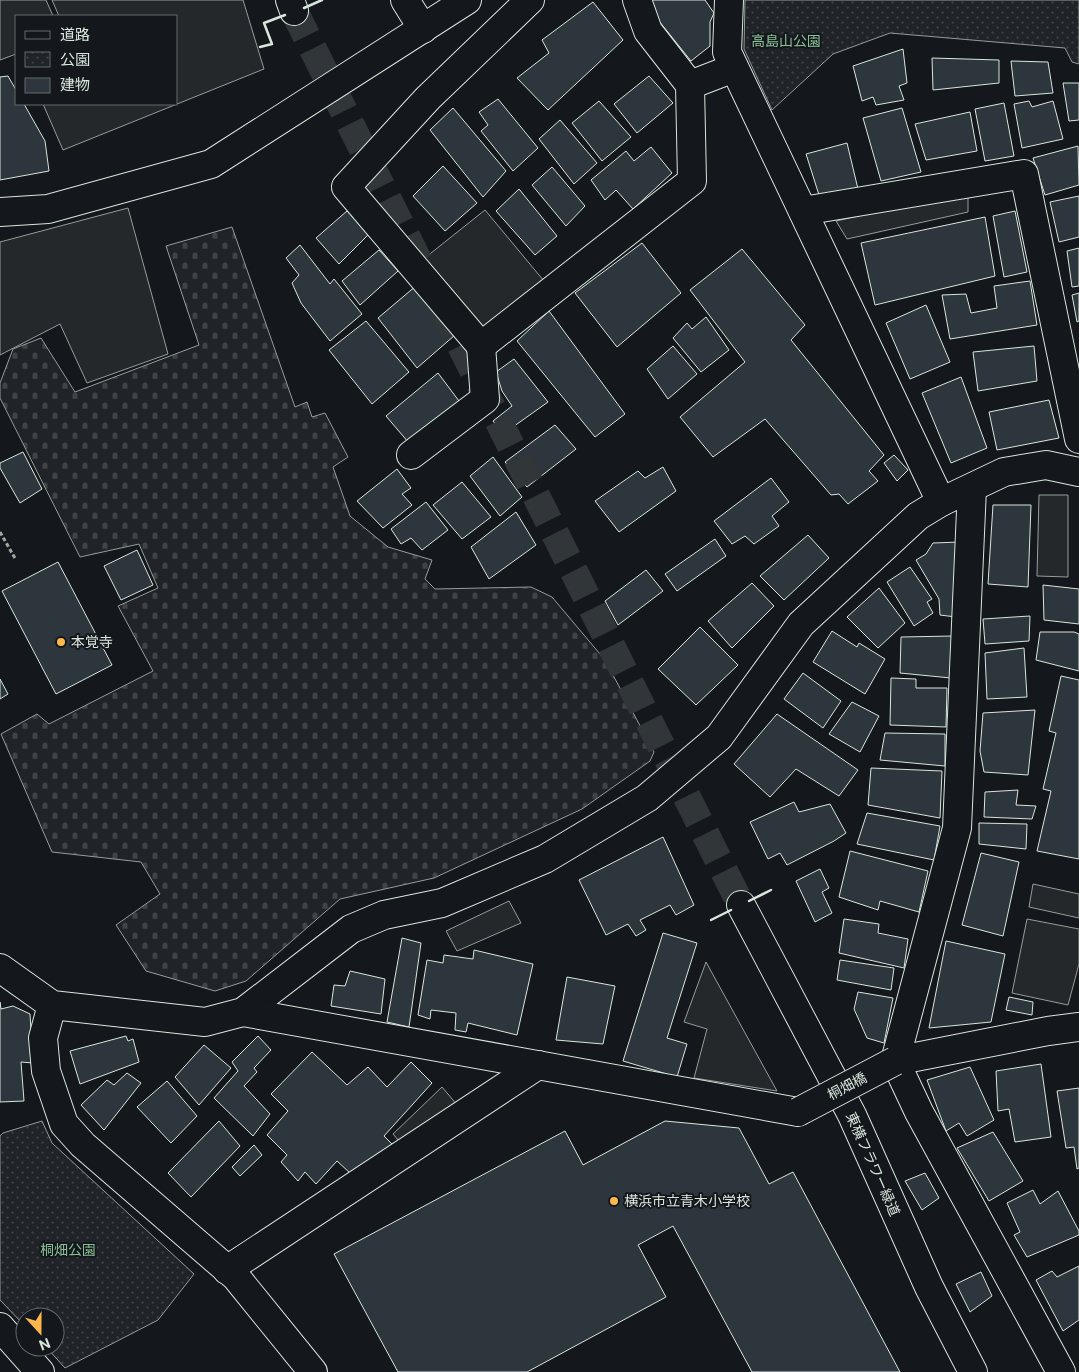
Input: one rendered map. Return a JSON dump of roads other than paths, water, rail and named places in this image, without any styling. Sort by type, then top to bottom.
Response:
[{"type":"street","points":[[405,0],[423,28]]},
{"type":"street","points":[[0,212],[48,209],[210,164],[467,0]]},
{"type":"street","points":[[411,454],[485,400],[480,346],[346,188],[428,98],[530,0]]},
{"type":"street","points":[[637,0],[648,31],[710,77],[802,211],[941,502]]},
{"type":"street","points":[[480,346],[692,181],[710,77],[727,52],[730,0]]},
{"type":"street","points":[[802,211],[1024,174],[1079,439]]},
{"type":"street","points":[[0,968],[52,1004],[205,1022],[243,1012],[351,928],[384,915],[442,903],[545,858],[647,798],[719,737],[801,624],[918,516],[941,502],[1004,472],[1046,465],[1079,472]]},
{"type":"street","points":[[972,488],[956,828],[895,1061],[919,1112],[1061,1372]]},
{"type":"street","name":"東横フラワー緑道","points":[[740,905],[852,1116],[929,1287],[973,1372]]},
{"type":"street","points":[[52,1004],[43,1038],[46,1071],[64,1124],[83,1145],[236,1277],[313,1372]]},
{"type":"street","points":[[243,1012],[538,1065]]},
{"type":"street","name":"桐畑橋","points":[[538,1065],[798,1112],[895,1061],[1077,1020]]},
{"type":"street","points":[[228,1270],[538,1065]]},
{"type":"street","points":[[0,1327],[40,1372]]},
{"type":"tunnel","points":[[294,11],[424,272]]},
{"type":"tunnel","points":[[442,308],[741,905]]},
{"type":"place","name":"本覚寺","points":[[61,642]]},
{"type":"place","name":"横浜市立青木小学校","points":[[614,1201]]},
{"type":"park label","name":"高島山公園","points":[[786,41]]},
{"type":"park label","name":"桐畑公園","points":[[68,1250]]}]
